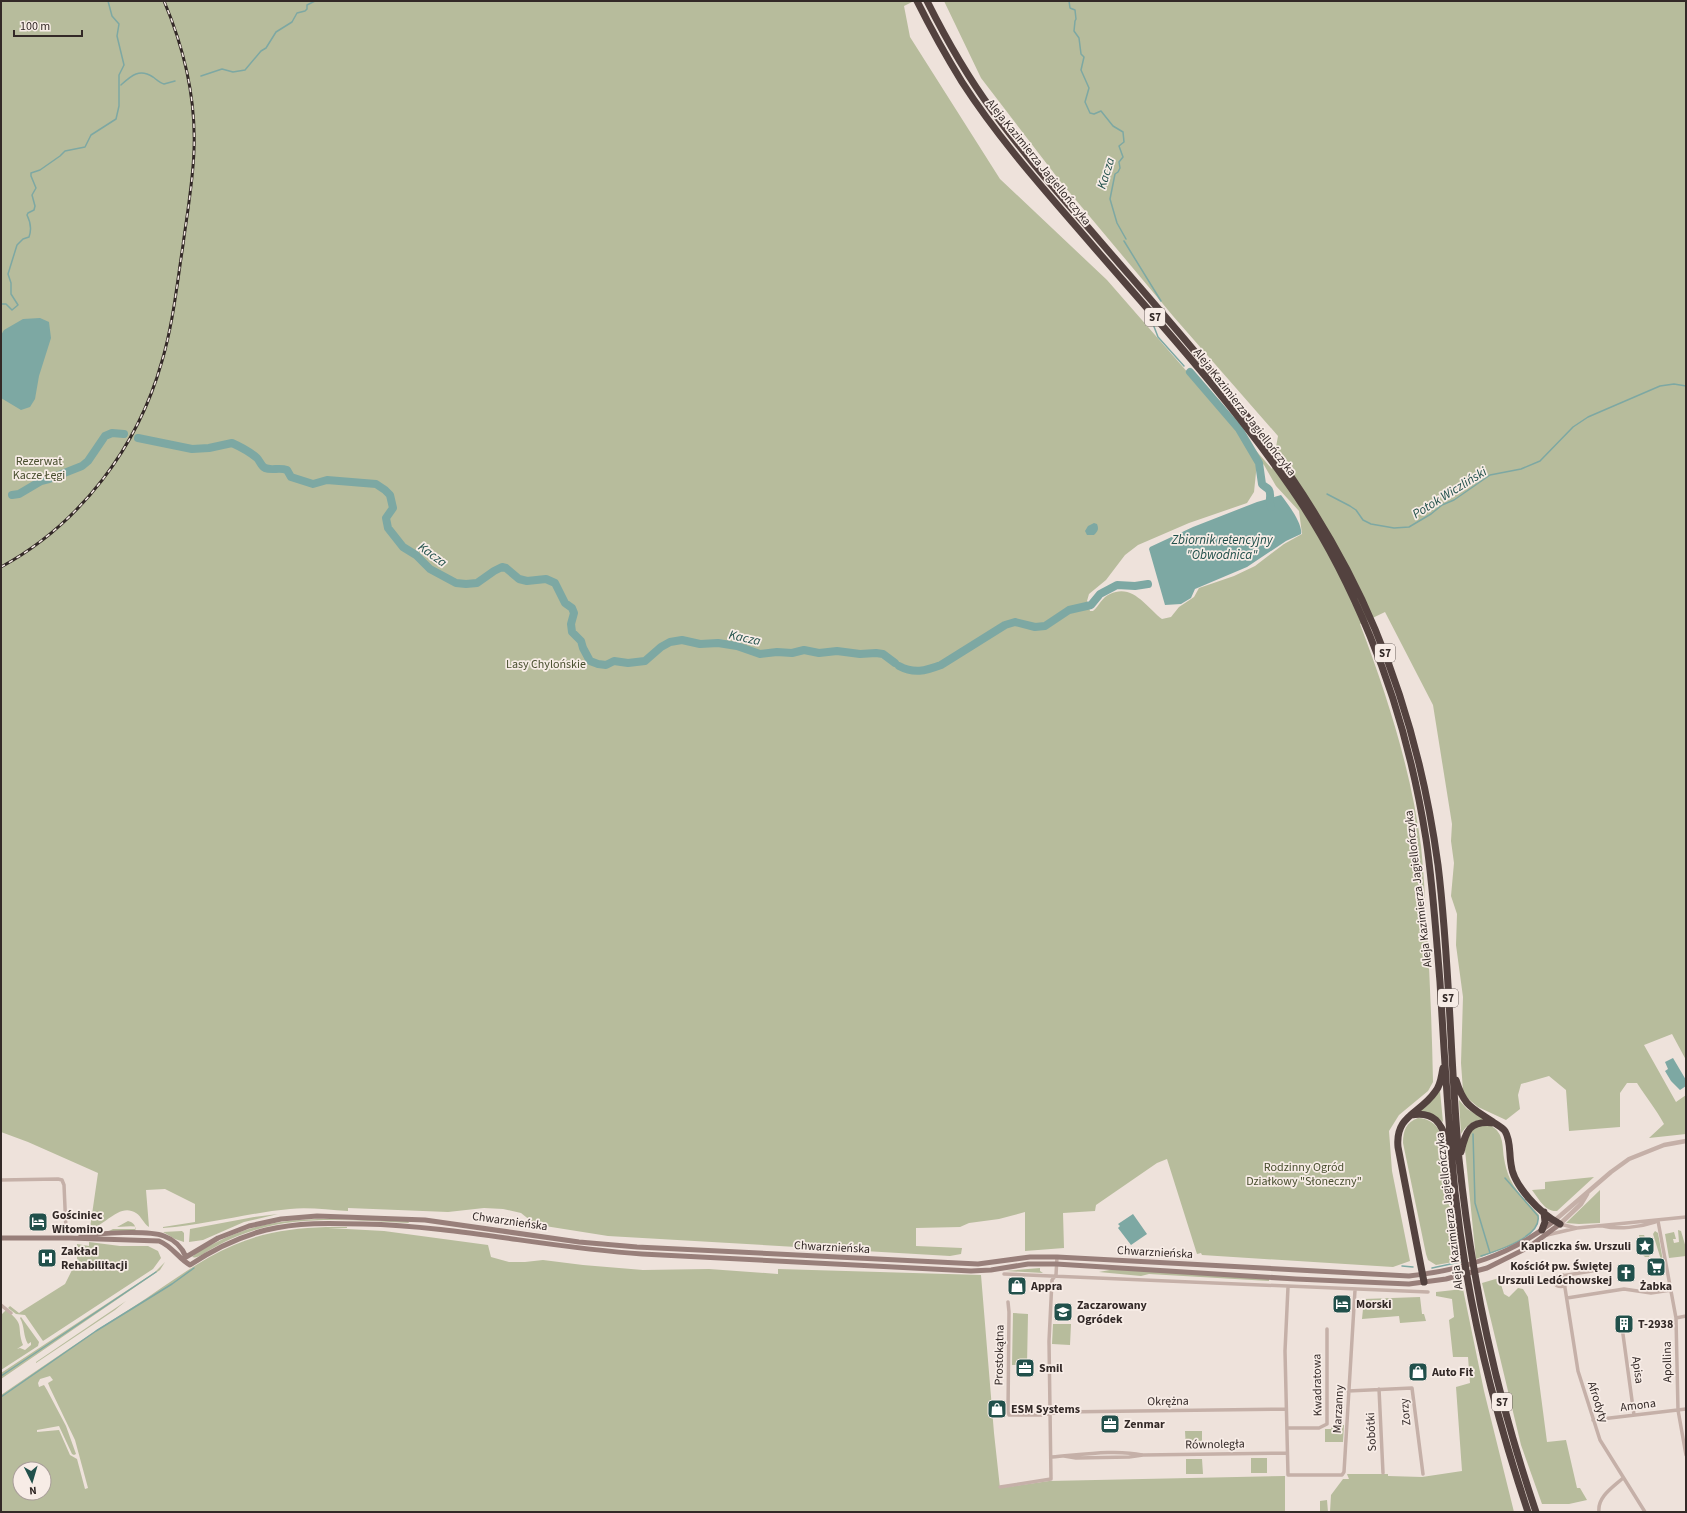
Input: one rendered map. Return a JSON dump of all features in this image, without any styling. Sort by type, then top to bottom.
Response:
[{"type":"highway","name":"Aleja Kazimierza Jagiellończyka","points":[[917,1],[950,62],[991,123],[1026,168],[1216,389],[1252,435],[1295,495],[1339,569],[1360,612],[1380,661],[1395,707],[1416,786],[1426,841],[1434,910],[1452,1156],[1488,1380],[1512,1464],[1528,1512]]},
{"type":"highway","name":"Aleja Kazimierza Jagiellończyka","points":[[927,1],[963,67],[990,107],[1041,172],[1212,372],[1280,459],[1312,507],[1351,576],[1375,629],[1402,701],[1415,749],[1431,820],[1442,909],[1452,1068],[1466,1248]]},
{"type":"highway","points":[[1424,1282],[1397,1140],[1401,1125],[1437,1090],[1445,1060]]},
{"type":"highway","points":[[1452,1068],[1462,1098],[1472,1108],[1502,1128],[1508,1138],[1514,1178],[1524,1192],[1544,1212],[1557,1222]]},
{"type":"highway","points":[[1411,1115],[1422,1114],[1438,1121],[1444,1130],[1452,1156]]},
{"type":"highway","points":[[1460,1160],[1463,1140],[1467,1130],[1482,1122],[1494,1123]]},
{"type":"highway","points":[[1544,1212],[1544,1232]]},
{"type":"highway","name":"Aleja Kazimierza Jagiellończyka","points":[[1473,1291],[1501,1401],[1536,1512]]},
{"type":"main road","name":"Chwarznieńska","points":[[70,1238],[97,1234],[156,1234],[172,1240],[183,1249],[186,1256],[214,1240],[234,1231],[265,1222],[293,1217],[317,1216],[397,1218],[447,1222],[579,1242],[637,1247],[962,1264],[985,1264],[1030,1257],[1057,1257],[1388,1276],[1423,1274],[1461,1267],[1495,1256],[1544,1232]]},
{"type":"main road","name":"Chwarznieńska","points":[[1,1238],[70,1238],[159,1241],[171,1248],[181,1260],[190,1264],[214,1250],[236,1240],[266,1230],[296,1224],[390,1224],[443,1229],[535,1243],[635,1254],[971,1271],[991,1270],[1028,1264],[1056,1264],[1367,1283],[1424,1282],[1456,1277],[1487,1268],[1518,1253],[1557,1222]]},
{"type":"street","name":"Chwarznieńska","points":[[1557,1222],[1581,1204],[1588,1193],[1611,1172],[1630,1160],[1658,1147],[1686,1141]]},
{"type":"street","points":[[1,1180],[62,1180],[64,1185],[66,1230]]},
{"type":"street","name":"Chwarznieńska","points":[[1544,1232],[1686,1217]]},
{"type":"street","name":"Apollina","points":[[1658,1220],[1676,1318],[1678,1410],[1686,1455]]},
{"type":"street","name":"Chwarznieńska","points":[[1557,1222],[1577,1228]]},
{"type":"street","points":[[1000,1487],[1052,1479],[1049,1341],[1052,1280],[1056,1275],[1057,1257]]},
{"type":"street","points":[[1563,1275],[1604,1269]]},
{"type":"street","points":[[1004,1274],[1056,1275],[1288,1287],[1428,1292]]},
{"type":"street","name":"Afrodyty","points":[[1565,1286],[1558,1286],[1554,1282],[1557,1276],[1563,1275],[1565,1286],[1567,1298],[1575,1360],[1593,1420],[1602,1445],[1645,1512]]},
{"type":"street","points":[[1287,1453],[1286,1351],[1288,1287]]},
{"type":"street","points":[[1567,1298],[1624,1289],[1651,1293],[1671,1290]]},
{"type":"street","name":"Marzanny","points":[[1287,1453],[1288,1475],[1339,1475],[1343,1474],[1345,1470],[1348,1391],[1355,1290]]},
{"type":"street","name":"Prostokątna","points":[[1008,1302],[1009,1415],[1050,1414]]},
{"type":"street","points":[[1,1305],[12,1312]]},
{"type":"street","points":[[1676,1318],[1686,1316]]},
{"type":"street","name":"Kwadratowa","points":[[1287,1428],[1322,1427],[1327,1424],[1327,1328]]},
{"type":"street","name":"Apisa","points":[[1622,1328],[1634,1415]]},
{"type":"street","name":"Zorzy","points":[[1348,1391],[1412,1388],[1423,1474]]},
{"type":"street","name":"Sobótki","points":[[1379,1389],[1383,1473]]},
{"type":"street","name":"Okrężna","points":[[1050,1414],[1074,1412],[1286,1409]]},
{"type":"street","name":"Amona","points":[[1593,1420],[1686,1409]]},
{"type":"street","name":"Równoległa","points":[[1052,1457],[1064,1456],[1076,1458],[1129,1457],[1143,1455],[1287,1453]]},
{"type":"street","points":[[1598,1512],[1598,1506],[1602,1499],[1623,1478]]},
{"type":"green space","name":"Lasy Chylońskie","points":[[1,1],[914,1],[904,6],[910,37],[1000,179],[1107,280],[1272,469],[1278,436],[1173,316],[1060,181],[981,78],[944,1],[1686,1],[1686,1060],[1672,1034],[1644,1045],[1676,1102],[1686,1095],[1686,1134],[1649,1138],[1664,1124],[1637,1083],[1627,1083],[1620,1093],[1620,1127],[1569,1131],[1566,1090],[1549,1076],[1521,1084],[1518,1095],[1520,1109],[1506,1120],[1478,1107],[1466,1097],[1463,1091],[1461,1063],[1463,997],[1456,945],[1457,914],[1451,896],[1454,863],[1451,841],[1452,824],[1433,705],[1385,612],[1360,624],[1389,705],[1417,818],[1423,867],[1431,1006],[1433,1082],[1428,1091],[1399,1115],[1389,1131],[1392,1171],[1410,1261],[1393,1267],[1202,1255],[1201,1253],[1197,1254],[1167,1159],[1157,1163],[1096,1205],[1095,1211],[1063,1213],[1064,1248],[1025,1251],[1025,1212],[999,1219],[969,1223],[960,1227],[916,1228],[916,1246],[962,1248],[961,1254],[950,1256],[608,1236],[545,1226],[531,1221],[521,1213],[503,1209],[484,1208],[448,1212],[348,1208],[348,1211],[297,1208],[163,1228],[195,1222],[195,1204],[165,1189],[146,1190],[149,1227],[136,1213],[130,1210],[118,1213],[96,1227],[90,1228],[98,1173],[28,1142],[1,1132]],"holes":[[[1260,461],[1264,465],[1276,486],[1299,511],[1302,534],[1284,544],[1255,566],[1234,576],[1199,588],[1194,597],[1179,607],[1171,617],[1162,619],[1133,594],[1118,591],[1107,595],[1093,611],[1090,611],[1087,601],[1089,594],[1106,580],[1125,555],[1138,545],[1189,523],[1247,503],[1254,492],[1257,463]]]},
{"type":"green space","points":[[1440,1091],[1443,1122],[1438,1118],[1419,1111]]},
{"type":"green space","points":[[1459,1100],[1467,1109],[1486,1120],[1471,1123],[1461,1134]]},
{"type":"green space","points":[[1418,1118],[1432,1122],[1441,1135],[1445,1154],[1451,1210],[1459,1261],[1436,1265],[1428,1260],[1426,1254],[1403,1143],[1406,1128],[1411,1122]]},
{"type":"green space","points":[[1488,1124],[1500,1134],[1506,1166],[1513,1184],[1523,1198],[1539,1215],[1536,1226],[1531,1232],[1517,1242],[1476,1259],[1465,1150],[1471,1131],[1477,1127]]},
{"type":"green space","points":[[1594,1177],[1557,1211],[1553,1211],[1546,1207],[1532,1190],[1545,1189],[1545,1182]]},
{"type":"green space","points":[[1600,1190],[1600,1223],[1566,1223]]},
{"type":"green space","points":[[278,1214],[244,1222],[203,1240],[189,1242],[190,1229]]},
{"type":"green space","points":[[327,1219],[408,1221],[409,1223],[351,1220],[293,1222],[274,1225],[237,1236],[200,1256],[192,1257],[203,1249],[242,1231],[256,1227],[298,1220]]},
{"type":"green space","points":[[128,1221],[133,1223],[135,1226],[117,1227]]},
{"type":"green space","points":[[326,1227],[347,1227],[328,1228],[384,1231],[488,1245],[491,1257],[509,1262],[543,1260],[643,1270],[709,1269],[778,1274],[778,1269],[981,1275],[1000,1488],[1049,1481],[1285,1476],[1285,1512],[1,1512],[1,1395],[83,1339],[208,1258],[245,1241],[268,1234],[291,1230]],"holes":[[[50,1376],[53,1380],[48,1383],[75,1440],[88,1488],[85,1489],[77,1459],[70,1455],[59,1430],[37,1432],[37,1430],[59,1426],[72,1454],[76,1454],[66,1426],[47,1390],[44,1385],[39,1387],[38,1383],[40,1379]]]},
{"type":"green space","points":[[113,1229],[135,1229],[135,1232],[109,1231]]},
{"type":"green space","points":[[1678,1230],[1681,1231],[1686,1248],[1686,1256],[1669,1258],[1665,1234],[1674,1232],[1676,1239],[1673,1239],[1674,1243],[1679,1242]]},
{"type":"green space","points":[[182,1231],[184,1233],[184,1242],[163,1232]]},
{"type":"green space","points":[[1655,1231],[1658,1233],[1663,1261],[1662,1263],[1653,1234]]},
{"type":"green space","points":[[1639,1235],[1644,1235],[1651,1251],[1649,1257],[1645,1257],[1643,1255]]},
{"type":"green space","points":[[89,1242],[120,1246],[148,1246],[158,1251],[161,1258],[153,1269],[43,1341],[25,1315],[16,1314],[8,1308],[10,1306],[19,1313],[65,1284],[77,1260],[77,1244],[89,1246]]},
{"type":"green space","points":[[165,1262],[160,1270],[1,1379],[1,1373],[155,1272]]},
{"type":"green space","points":[[1040,1268],[1040,1271],[1043,1273],[1005,1271]]},
{"type":"green space","points":[[1115,1269],[1269,1279],[1269,1281],[1149,1274],[1141,1276],[1099,1272]]},
{"type":"green space","points":[[1499,1278],[1504,1294],[1509,1297],[1518,1288],[1523,1289],[1528,1297],[1547,1442],[1566,1440],[1577,1488],[1580,1488],[1587,1500],[1569,1504],[1542,1504],[1521,1445],[1482,1283]]},
{"type":"green space","points":[[1463,1289],[1484,1391],[1514,1512],[1330,1512],[1331,1495],[1343,1479],[1349,1479],[1347,1474],[1388,1474],[1388,1476],[1422,1477],[1462,1471],[1456,1387],[1470,1383],[1468,1357],[1453,1357],[1449,1320],[1454,1317],[1452,1299],[1436,1296],[1436,1292]]},
{"type":"green space","points":[[1420,1297],[1422,1314],[1424,1314],[1426,1321],[1400,1323],[1399,1316],[1362,1319],[1364,1299]]},
{"type":"green space","points":[[126,1301],[115,1310],[36,1363],[36,1362]]},
{"type":"green space","points":[[6,1310],[16,1319],[19,1326],[23,1345],[17,1349],[20,1348],[25,1350],[31,1345],[31,1342],[28,1344],[26,1341],[21,1317],[39,1342],[38,1346],[1,1370],[1,1315]]},
{"type":"green space","points":[[1013,1313],[1028,1314],[1027,1365],[1012,1365]]},
{"type":"green space","points":[[1053,1324],[1071,1324],[1070,1345],[1052,1344]]},
{"type":"green space","points":[[1344,1425],[1343,1442],[1325,1442],[1325,1429],[1331,1429],[1332,1426]]},
{"type":"green space","points":[[1185,1431],[1202,1431],[1202,1449],[1186,1449]]},
{"type":"green space","points":[[1251,1458],[1267,1458],[1267,1473],[1251,1473]]},
{"type":"green space","points":[[1186,1459],[1202,1459],[1203,1474],[1186,1474]]},
{"type":"green space","points":[[1327,1500],[1328,1512],[1320,1512],[1320,1501]]},
{"type":"water","points":[[40,318],[49,322],[51,338],[39,376],[35,399],[30,407],[21,410],[1,398],[1,335],[4,330],[23,319]]},
{"type":"water","name":"Zbiornik retencyjny \"Obwodnica\"","points":[[1281,495],[1300,525],[1301,534],[1286,541],[1247,567],[1195,589],[1191,598],[1181,604],[1165,605],[1149,549],[1150,547],[1193,527],[1257,502]]},
{"type":"water","points":[[1094,523],[1097,524],[1097,531],[1094,535],[1087,535],[1085,531],[1088,526]]},
{"type":"water","points":[[1673,1058],[1686,1080],[1686,1086],[1680,1090],[1671,1081],[1665,1071],[1668,1069],[1665,1062]]},
{"type":"water","points":[[1133,1214],[1147,1234],[1131,1245],[1118,1228],[1120,1226],[1118,1224]]},
{"type":"waterway","points":[[1,304],[6,304],[12,310],[18,305],[11,294],[11,283],[8,274],[17,245],[23,239],[29,237],[31,231],[31,226],[27,215],[34,210],[35,206],[32,195],[36,188],[31,173],[40,170],[65,151],[85,147],[91,135],[116,119],[119,106],[119,75],[124,65],[117,36],[119,24],[112,16],[108,1]]},
{"type":"waterway","points":[[201,76],[222,69],[233,72],[245,70],[261,51],[266,48],[276,32],[292,22],[297,13],[305,11],[307,9],[307,5],[315,1]]},
{"type":"waterway","name":"Kacza","points":[[1069,1],[1070,8],[1075,10],[1076,19],[1074,31],[1079,38],[1081,54],[1084,57],[1081,70],[1089,88],[1085,102],[1090,113],[1094,114],[1101,111],[1113,126],[1123,132],[1124,142],[1119,146],[1123,157],[1119,162],[1120,168],[1115,174],[1110,199],[1117,223],[1126,239]]},
{"type":"waterway","points":[[121,85],[132,76],[139,73],[148,74],[164,84],[175,81]]},
{"type":"waterway","name":"Kacza","points":[[1124,241],[1161,301]]},
{"type":"waterway","name":"Kacza","points":[[1153,324],[1158,337],[1184,366]]},
{"type":"waterway","name":"Kacza","points":[[1190,372],[1239,429],[1259,463],[1262,484],[1270,492],[1271,507]]},
{"type":"waterway","name":"Potok Wiczliński","points":[[1327,494],[1356,510],[1363,520],[1371,524],[1394,528],[1409,527],[1431,514],[1442,505],[1454,500],[1490,475],[1521,469],[1540,461],[1573,427],[1588,417],[1660,386],[1674,384],[1686,386]]},
{"type":"waterway","name":"Kacza","points":[[12,495],[19,494],[41,481],[82,466],[88,461],[105,436],[112,433],[124,434]]},
{"type":"waterway","name":"Kacza","points":[[138,438],[192,449],[209,448],[232,443],[257,458],[265,468],[287,470],[291,477],[313,484],[327,480],[376,484],[390,495],[393,508],[386,518],[388,528],[403,547],[416,555],[430,569],[456,583],[477,583],[502,567],[506,568],[519,579],[527,581],[546,579],[555,583],[565,603],[572,608],[574,613],[571,624],[572,632],[581,641],[590,661],[598,664],[606,665],[614,661],[628,663],[645,661],[661,647],[670,642],[682,640],[700,644],[718,643],[737,646],[760,654],[777,652],[792,653],[804,650],[819,653],[837,651],[860,654],[876,653],[883,654],[895,663]]},
{"type":"waterway","name":"Kacza","points":[[899,666],[915,671],[935,667],[941,665],[1005,625],[1015,622],[1035,627],[1045,626],[1069,610],[1091,605],[1100,594],[1117,585],[1135,586],[1148,584]]},
{"type":"waterway","points":[[1473,1134],[1475,1203],[1490,1253]]},
{"type":"waterway","points":[[1481,1256],[1507,1247],[1526,1237],[1537,1224],[1538,1216],[1505,1178]]},
{"type":"waterway","points":[[1432,1268],[1460,1262]]},
{"type":"waterway","points":[[1402,1266],[1413,1267]]},
{"type":"waterway","points":[[1,1397],[96,1331],[172,1284],[194,1268]]},
{"type":"waterway","points":[[1,1376],[156,1272]]},
{"type":"railway","points":[[1,567],[30,549],[56,529],[80,506],[102,480],[121,453],[138,423],[151,393],[162,361],[177,289],[191,186],[194,150],[191,92],[183,55],[164,1]]},
{"type":"place","name":"Gościniec Witomino","points":[[38,1222]]},
{"type":"place","name":"Kapliczka św. Urszuli","points":[[1645,1246]]},
{"type":"place","name":"Zakład Rehabilitacji","points":[[47,1258]]},
{"type":"place","name":"Żabka","points":[[1656,1267]]},
{"type":"place","name":"Kościół pw. Świętej Urszuli Ledóchowskej","points":[[1626,1273]]},
{"type":"place","name":"Appra","points":[[1017,1286]]},
{"type":"place","name":"Morski","points":[[1342,1304]]},
{"type":"place","name":"Zaczarowany Ogródek","points":[[1063,1312]]},
{"type":"place","name":"T-2938","points":[[1624,1324]]},
{"type":"place","name":"Smil","points":[[1025,1368]]},
{"type":"place","name":"Auto Fit","points":[[1418,1372]]},
{"type":"place","name":"ESM Systems","points":[[997,1409]]},
{"type":"place","name":"Zenmar","points":[[1110,1424]]},
{"type":"park label","name":"Rezerwat Kacze Łęgi","points":[[39,468]]},
{"type":"park label","name":"Rodzinny Ogród Działkowy \"Słoneczny\"","points":[[1304,1174]]}]
